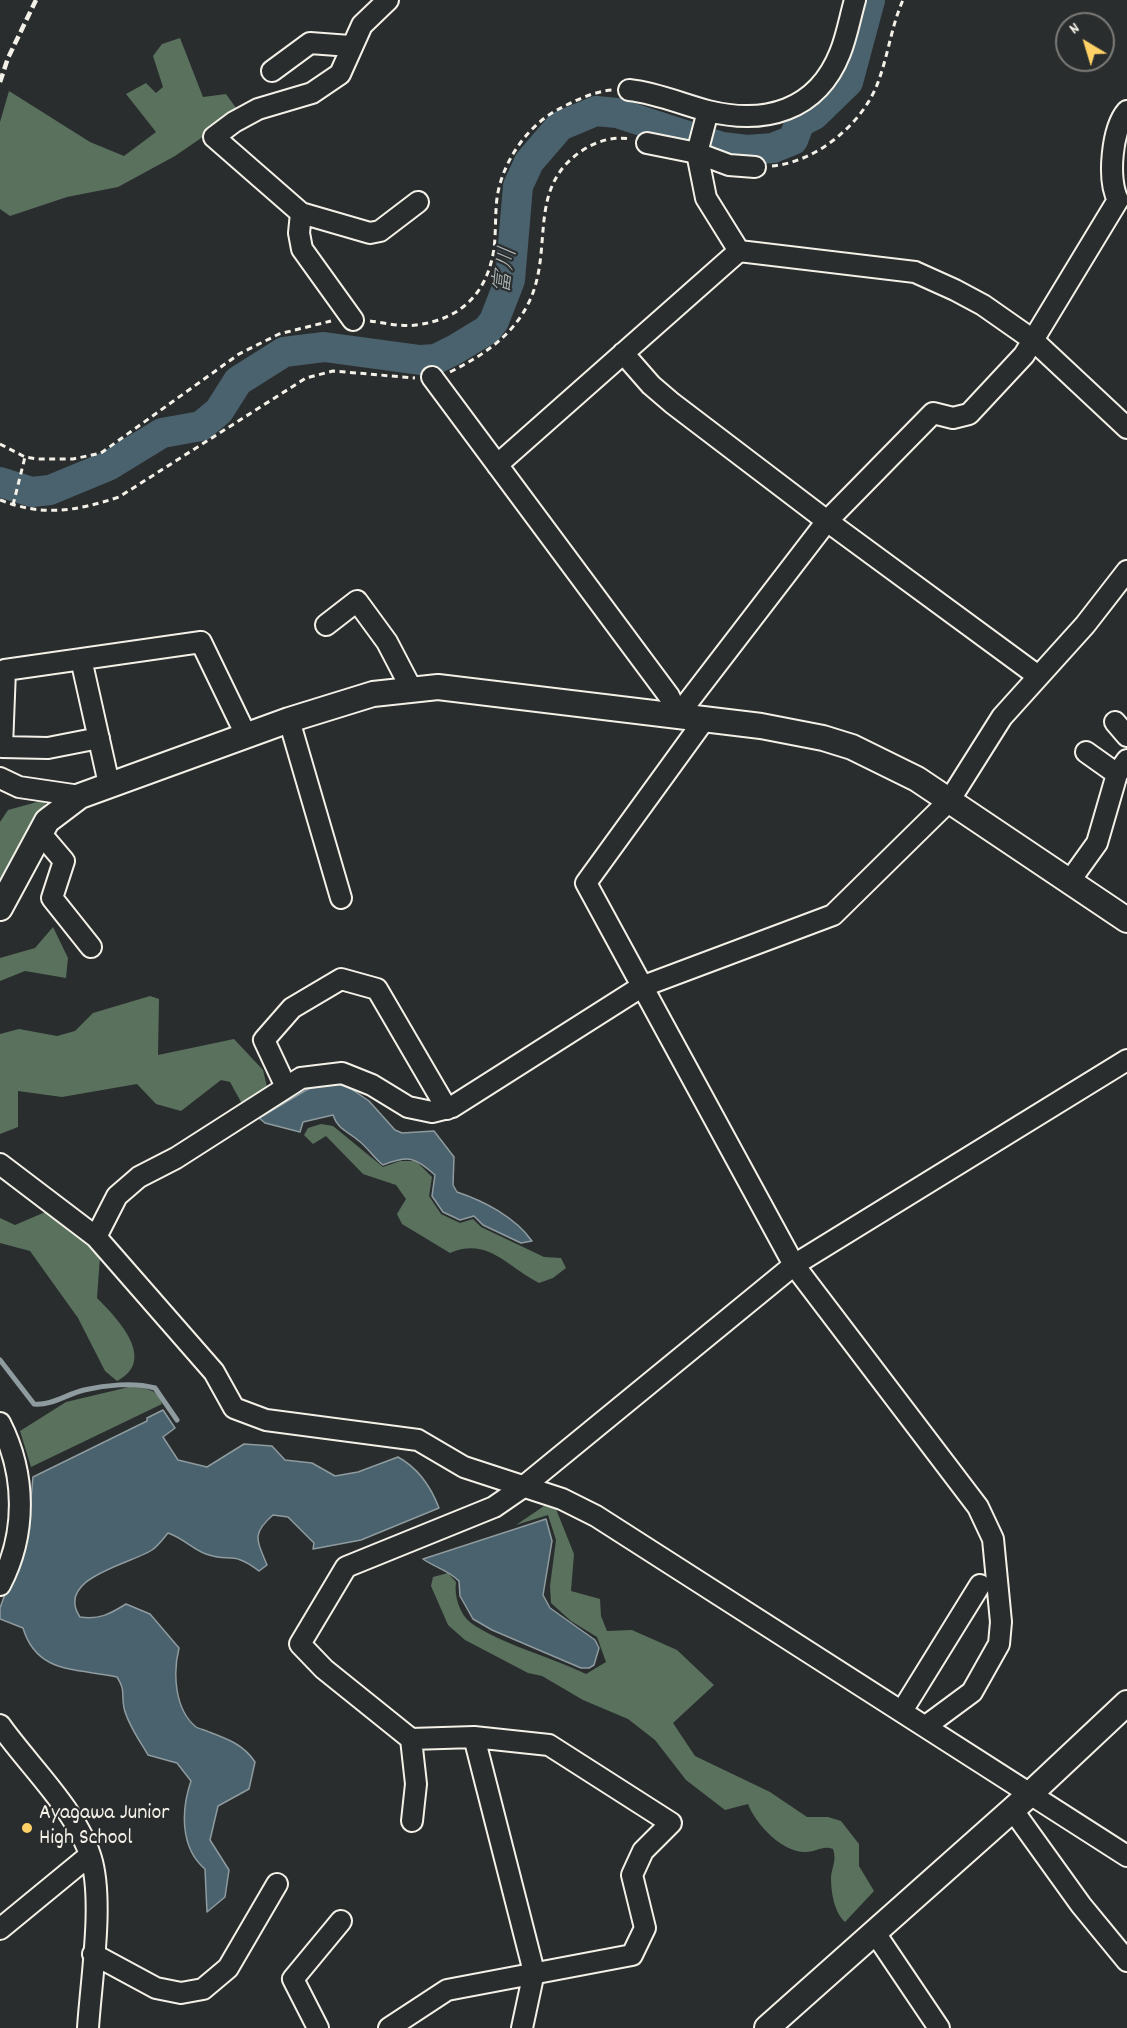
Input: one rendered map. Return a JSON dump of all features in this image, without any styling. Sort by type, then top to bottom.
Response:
[{"type":"street","points":[[388,0],[362,25],[350,46],[347,62],[339,74],[312,93],[258,109],[234,122],[214,137],[301,213],[370,233],[380,231],[418,202]]},
{"type":"street","points":[[629,90],[657,93],[708,113],[746,118],[769,116],[795,106],[818,90],[840,53],[855,0]]},
{"type":"street","points":[[272,71],[310,43],[350,46]]},
{"type":"street","points":[[678,715],[827,521],[933,413],[953,418],[969,414],[1024,355],[1122,203],[1113,190],[1115,132],[1127,111]]},
{"type":"street","points":[[708,113],[697,151],[706,198],[739,251]]},
{"type":"street","points":[[647,143],[697,151],[729,165],[755,167]]},
{"type":"street","points":[[301,213],[299,233],[302,249],[353,320]]},
{"type":"street","points":[[497,465],[739,251],[915,272],[983,305],[1034,340],[1127,428]]},
{"type":"street","points":[[623,353],[651,385],[672,403],[827,521],[1038,676]]},
{"type":"street","points":[[432,377],[669,696],[678,715]]},
{"type":"street","points":[[96,1238],[117,1196],[139,1177],[176,1158],[301,1078],[342,1073],[372,1085],[408,1107],[432,1112],[447,1109],[641,987],[833,915],[949,801],[1002,717],[1085,625],[1127,571]]},
{"type":"street","points":[[326,625],[357,601],[387,642],[411,688]]},
{"type":"street","points":[[99,738],[48,748],[2,747],[4,670],[201,642],[246,735]]},
{"type":"street","points":[[81,659],[109,784]]},
{"type":"street","points":[[0,908],[47,821],[63,806],[80,796],[289,720],[373,694],[411,688],[473,689],[678,715],[796,732],[852,747],[917,779],[1127,920]]},
{"type":"street","points":[[705,719],[586,883],[794,1265],[978,1506],[993,1539],[1002,1622],[999,1644],[972,1692],[926,1726]]},
{"type":"street","points":[[289,720],[341,898]]},
{"type":"street","points":[[1069,882],[1097,843],[1122,767],[1086,752]]},
{"type":"street","points":[[0,778],[20,787],[80,796]]},
{"type":"street","points":[[41,834],[64,861],[52,898],[92,947]]},
{"type":"street","points":[[286,1088],[264,1040],[292,1008],[341,979],[377,989],[447,1109]]},
{"type":"street","points":[[389,2028],[447,1990],[632,1955],[645,1928],[632,1875],[643,1851],[671,1823],[549,1745],[474,1737],[411,1739],[324,1670],[300,1644],[346,1567],[494,1507],[523,1487],[794,1265],[1127,1060]]},
{"type":"street","points":[[0,1164],[96,1238],[214,1372],[234,1408],[266,1420],[418,1440],[464,1467],[562,1499],[596,1516],[793,1645],[926,1726],[1021,1802],[1127,1856]]},
{"type":"street","points":[[0,1423],[13,1451],[21,1493],[13,1550],[0,1585]]},
{"type":"street","points":[[902,1711],[980,1585]]},
{"type":"street","points":[[767,2028],[1021,1802],[1127,1702]]},
{"type":"street","points":[[0,1725],[60,1803],[90,1855],[96,1896],[88,2028]]},
{"type":"street","points":[[474,1737],[534,1972],[522,2028]]},
{"type":"street","points":[[411,1739],[416,1784],[412,1821]]},
{"type":"street","points":[[1021,1802],[1081,1905],[1127,1961]]},
{"type":"street","points":[[0,1929],[90,1855]]},
{"type":"street","points":[[93,1954],[156,1988],[181,1993],[203,1989],[228,1968],[277,1884]]},
{"type":"street","points":[[318,2028],[293,1979],[341,1921]]},
{"type":"street","points":[[874,1933],[939,2028]]},
{"type":"path","points":[[755,167],[786,165],[816,151],[838,136],[865,109],[878,84],[903,0]]},
{"type":"path","points":[[0,500],[13,505],[65,512],[119,497],[306,378],[333,371],[432,377],[470,362],[492,348],[513,328],[530,300],[539,273],[548,193],[557,174],[571,157],[590,145],[618,137],[647,143]]},
{"type":"path","points":[[13,505],[25,457]]},
{"type":"green space","points":[[180,38],[203,97],[226,94],[239,112],[175,156],[118,187],[67,197],[10,216],[0,209],[0,122],[9,91],[90,142],[124,156],[156,132],[126,94],[146,83],[156,93],[163,87],[153,56],[162,44]]},
{"type":"green space","points":[[48,799],[0,882],[0,822],[8,810]]},
{"type":"green space","points":[[53,927],[68,958],[66,978],[25,971],[0,981],[0,958],[35,948]]},
{"type":"green space","points":[[150,996],[159,999],[158,1055],[234,1039],[263,1070],[268,1091],[252,1102],[241,1102],[230,1082],[221,1080],[181,1111],[156,1104],[137,1084],[62,1097],[18,1091],[18,1127],[0,1134],[0,1034],[19,1029],[57,1036],[75,1031],[93,1013]]},
{"type":"green space","points":[[321,1124],[333,1126],[383,1167],[400,1161],[416,1161],[432,1177],[429,1196],[441,1214],[460,1223],[473,1219],[481,1227],[544,1257],[561,1258],[566,1268],[553,1278],[539,1283],[486,1251],[463,1249],[450,1253],[402,1224],[397,1214],[406,1199],[396,1185],[363,1174],[326,1136],[313,1144],[304,1135],[308,1128]]},
{"type":"green space","points":[[50,1210],[100,1257],[97,1298],[123,1328],[134,1351],[134,1362],[129,1372],[117,1381],[105,1371],[78,1318],[30,1251],[0,1243],[0,1218],[15,1225]]},
{"type":"green space","points":[[129,1387],[154,1392],[162,1404],[31,1467],[20,1431],[66,1402]]},
{"type":"green space","points":[[544,1506],[556,1509],[574,1554],[571,1591],[600,1599],[601,1616],[607,1631],[632,1630],[677,1650],[714,1685],[673,1723],[695,1756],[770,1792],[807,1817],[828,1817],[841,1821],[859,1844],[859,1866],[874,1891],[845,1922],[838,1913],[833,1895],[831,1877],[833,1849],[806,1852],[788,1848],[764,1829],[748,1804],[725,1810],[686,1780],[655,1740],[628,1719],[583,1700],[542,1676],[528,1673],[465,1640],[448,1625],[431,1586],[433,1577],[448,1573],[456,1582],[457,1598],[463,1615],[483,1630],[511,1644],[586,1674],[606,1662],[597,1637],[571,1621],[551,1603],[550,1586],[556,1540],[548,1515],[516,1525]]},
{"type":"water","points":[[326,1083],[347,1086],[369,1101],[395,1130],[402,1133],[434,1131],[454,1157],[453,1185],[457,1192],[478,1200],[508,1217],[532,1241],[521,1243],[483,1225],[474,1216],[460,1220],[443,1212],[432,1196],[435,1175],[417,1161],[406,1159],[383,1165],[341,1127],[333,1115],[303,1122],[300,1132],[265,1123],[259,1118],[308,1089]]},
{"type":"water","points":[[163,1410],[175,1428],[163,1437],[178,1460],[207,1467],[244,1444],[272,1446],[285,1460],[312,1463],[335,1476],[358,1472],[398,1457],[423,1479],[439,1508],[361,1540],[313,1549],[314,1543],[288,1517],[273,1515],[261,1527],[259,1533],[259,1543],[267,1565],[259,1571],[237,1559],[202,1552],[168,1533],[152,1550],[98,1574],[77,1592],[75,1603],[80,1617],[93,1618],[104,1615],[126,1604],[150,1614],[179,1648],[176,1668],[177,1690],[183,1710],[189,1719],[197,1728],[235,1743],[255,1762],[249,1789],[218,1806],[210,1840],[229,1870],[225,1897],[207,1912],[205,1869],[191,1850],[185,1828],[185,1804],[191,1781],[177,1763],[148,1755],[128,1721],[122,1689],[117,1677],[74,1670],[49,1662],[29,1643],[23,1628],[0,1619],[0,1608],[28,1531],[33,1477],[147,1421],[147,1418]]},
{"type":"water","points":[[546,1519],[552,1541],[543,1595],[550,1608],[595,1640],[599,1648],[594,1665],[589,1668],[581,1668],[492,1630],[473,1619],[460,1596],[459,1581],[451,1574],[423,1559]]},
{"type":"waterway","name":"富川","points":[[0,482],[32,492],[50,490],[108,466],[162,433],[201,426],[219,411],[238,381],[284,352],[324,347],[420,360],[436,359],[454,350],[487,330],[494,321],[510,280],[518,186],[529,162],[560,126],[596,111],[617,113],[722,147],[747,150],[773,148],[793,140],[800,122],[814,115],[848,82],[870,0]]},
{"type":"waterway","points":[[0,1360],[34,1404],[47,1403],[92,1388],[138,1385],[155,1388],[177,1420]]},
{"type":"railway","points":[[0,82],[8,58],[36,0]]},
{"type":"place","name":"Ayagawa Junior High School","points":[[27,1828]]}]
